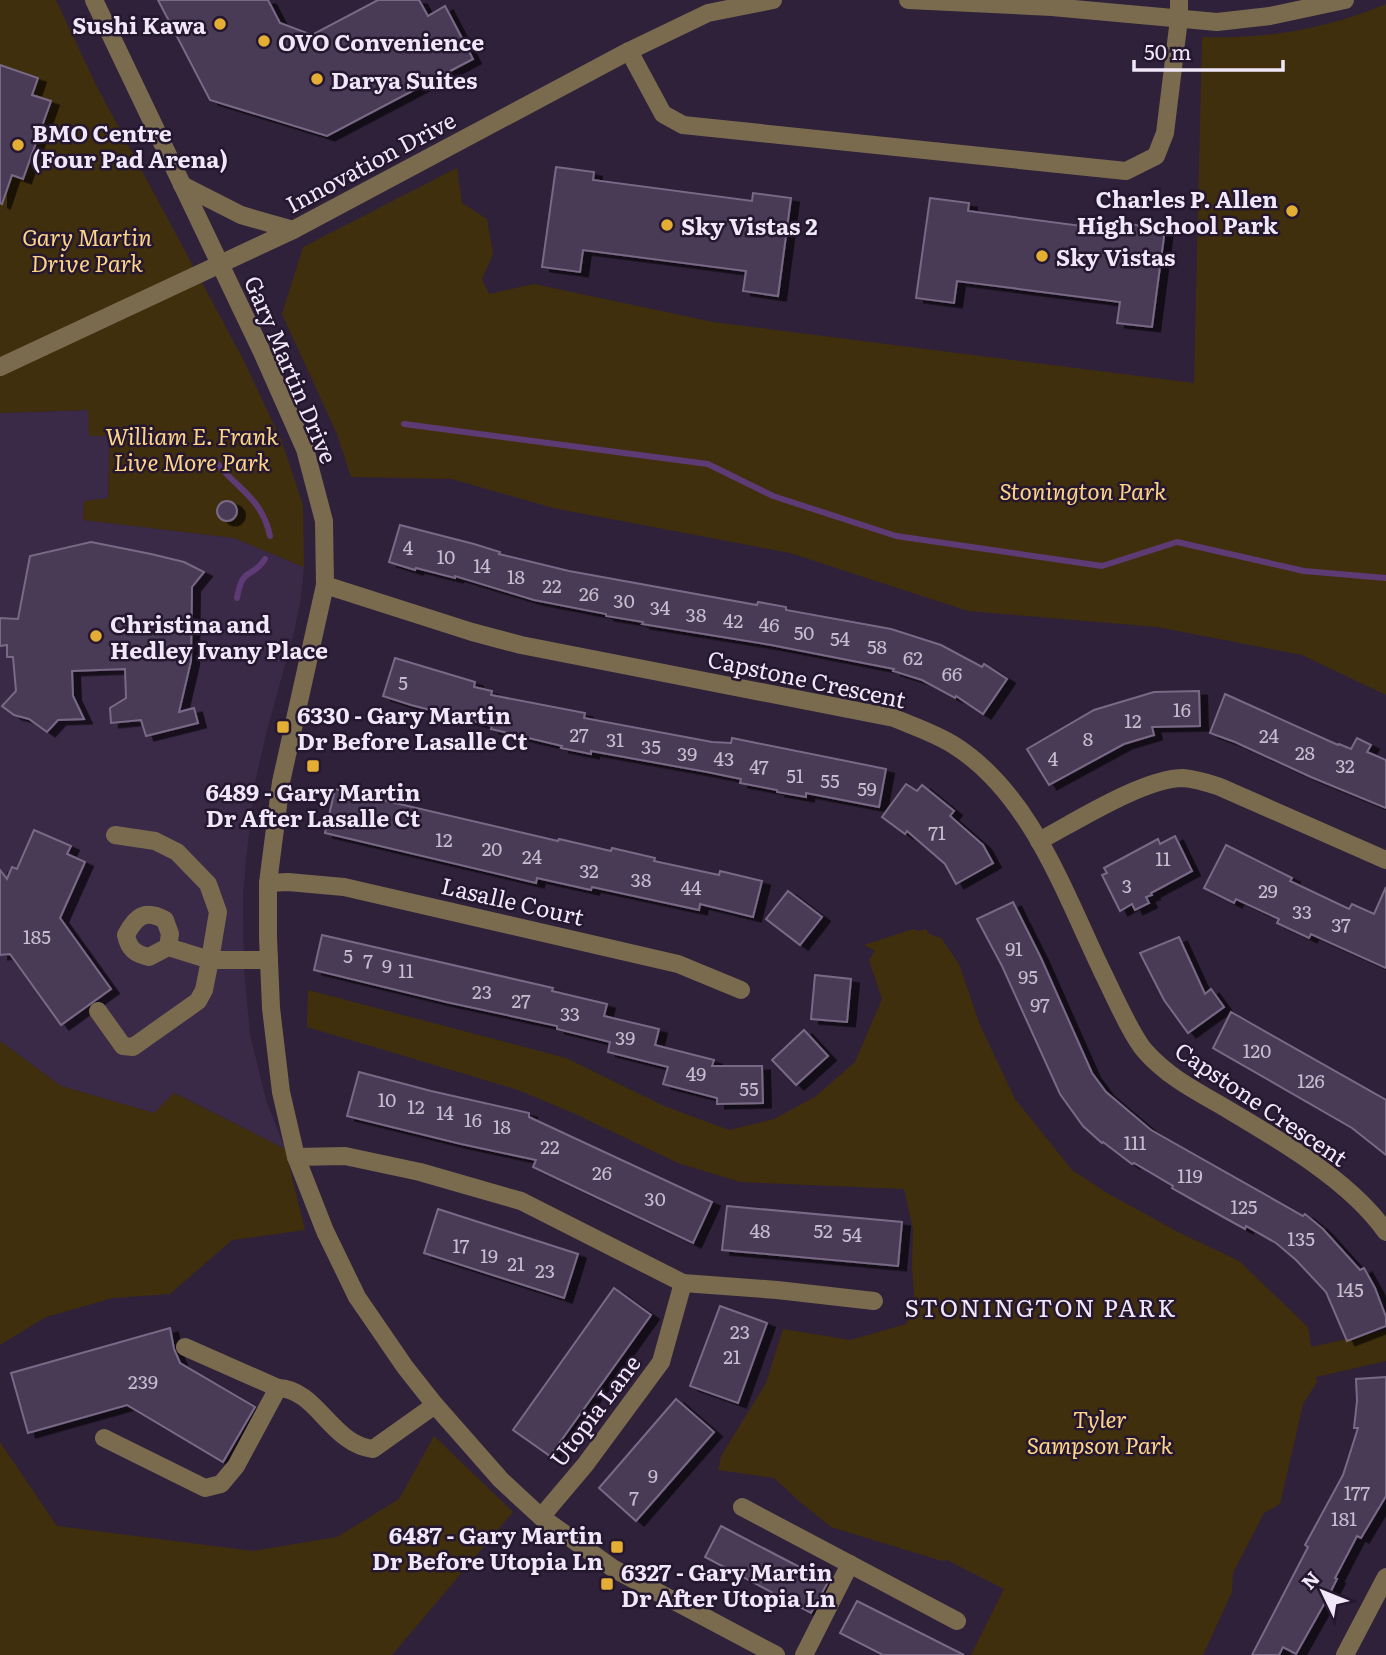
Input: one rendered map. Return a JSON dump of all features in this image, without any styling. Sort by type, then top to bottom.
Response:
[{"type":"street","name":"Gary Martin Drive","points":[[94,0],[305,449],[324,521],[325,585],[281,782],[268,883],[271,1008],[281,1092],[296,1157],[325,1231],[357,1297],[405,1367],[501,1480],[541,1517],[614,1569],[776,1655]]},
{"type":"street","name":"Innovation Drive","points":[[0,367],[293,230],[629,51],[705,7],[773,0]]},
{"type":"street","points":[[908,0],[997,2],[1217,22],[1270,16],[1345,0]]},
{"type":"street","points":[[629,51],[663,114],[683,125],[1126,171],[1156,156],[1165,134],[1179,0]]},
{"type":"street","points":[[182,185],[241,215],[293,230]]},
{"type":"street","name":"Capstone Crescent","points":[[325,585],[521,645],[894,719],[926,730],[953,744],[976,762],[1019,807],[1039,841],[1143,1049],[1174,1079],[1297,1151],[1339,1184],[1386,1232]]},
{"type":"street","points":[[1039,841],[1134,792],[1158,782],[1181,778],[1202,780],[1220,787],[1386,860]]},
{"type":"street","points":[[98,1012],[123,1046],[133,1047],[198,1001],[204,990],[218,912],[208,884],[177,852],[155,841],[116,835]]},
{"type":"street","name":"Lasalle Court","points":[[268,883],[288,882],[358,890],[678,964],[741,990]]},
{"type":"street","points":[[168,947],[210,960],[269,960]]},
{"type":"street","points":[[296,1157],[345,1156],[420,1172],[522,1201],[683,1283],[874,1301]]},
{"type":"street","name":"Utopia Lane","points":[[541,1517],[585,1465],[661,1362],[683,1283]]},
{"type":"street","points":[[185,1347],[278,1388],[287,1388],[305,1398],[342,1436],[361,1448],[373,1449],[435,1405]]},
{"type":"street","points":[[104,1438],[205,1489],[221,1484],[236,1466],[278,1388]]},
{"type":"street","points":[[742,1507],[957,1621]]},
{"type":"street","points":[[804,1655],[850,1564]]},
{"type":"street","points":[[1345,1655],[1386,1577]]},
{"type":"shaded area","points":[[89,410],[110,436],[108,498],[85,501],[84,520],[234,538],[304,567],[294,632],[255,783],[243,896],[244,969],[250,1034],[266,1100],[285,1149],[175,1093],[154,1113],[61,1086],[0,1041],[0,413]]},
{"type":"green space","points":[[0,0],[56,0],[96,85],[244,361],[282,442],[303,505],[304,567],[234,538],[83,520],[84,501],[108,498],[110,436],[89,436],[88,410],[0,413]]},
{"type":"green space","name":"Stonington Park","points":[[1386,4],[1386,695],[1302,655],[1157,627],[968,611],[790,553],[553,508],[452,479],[351,477],[337,434],[282,314],[303,247],[457,168],[462,203],[487,219],[493,254],[482,279],[489,294],[534,284],[713,322],[1194,383],[1202,37],[1296,31],[1341,20]]},
{"type":"green space","name":"Tyler Sampson Park","points":[[913,929],[926,929],[929,934],[941,938],[959,964],[980,1025],[1015,1099],[1072,1170],[1107,1193],[1178,1232],[1239,1261],[1308,1327],[1311,1347],[1386,1330],[1386,1361],[1316,1377],[1317,1382],[1303,1404],[1280,1504],[1264,1513],[1233,1573],[1232,1592],[1203,1655],[971,1655],[1004,1589],[947,1560],[942,1561],[831,1527],[774,1478],[718,1470],[721,1456],[766,1383],[783,1329],[850,1340],[906,1324],[915,1307],[913,1229],[904,1189],[740,1182],[678,1163],[518,1090],[307,1027],[308,990],[566,1058],[664,1106],[729,1130],[774,1119],[815,1097],[855,1062],[882,999],[869,960],[875,951],[864,945]]},
{"type":"green space","points":[[0,1041],[61,1086],[154,1113],[174,1093],[285,1149],[305,1230],[232,1240],[170,1294],[113,1298],[46,1317],[0,1345]]},
{"type":"green space","points":[[434,1436],[513,1512],[392,1655],[0,1655],[0,1442],[57,1526],[253,1551],[337,1537],[399,1499]]},
{"type":"building","name":"Darya Suites","points":[[158,0],[268,0],[280,23],[312,35],[378,0],[419,0],[428,16],[445,6],[473,59],[327,136],[210,100]]},
{"type":"building","name":"BMO Centre (Four Pad Arena)","points":[[0,65],[38,78],[32,95],[51,101],[23,179],[12,175],[2,204],[0,203]]},
{"type":"building","name":"Sky Vistas 2","points":[[556,167],[594,172],[593,180],[752,201],[753,193],[791,198],[778,296],[743,291],[746,271],[583,250],[580,272],[542,267]]},
{"type":"building","name":"Sky Vistas","points":[[930,198],[969,203],[968,211],[1127,232],[1128,224],[1165,229],[1152,327],[1117,323],[1120,302],[957,281],[954,303],[916,298]]},
{"type":"building","points":[[227,501],[234,504],[237,511],[234,518],[227,521],[220,518],[217,511],[220,504]]},
{"type":"building","points":[[400,525],[569,571],[757,605],[758,602],[786,607],[786,610],[891,629],[941,645],[982,667],[984,664],[1007,679],[983,714],[956,696],[955,698],[922,680],[893,671],[894,669],[642,624],[643,622],[534,600],[455,576],[416,568],[415,570],[389,562]]},
{"type":"building","name":"Christina and Hedley Ivany Place","points":[[91,542],[184,562],[204,572],[192,587],[191,661],[179,712],[194,708],[198,723],[146,736],[141,720],[111,723],[110,708],[126,698],[125,669],[72,671],[73,696],[84,719],[58,720],[47,732],[29,719],[14,715],[2,706],[16,691],[13,657],[7,657],[7,645],[0,646],[0,618],[18,619],[30,556]]},
{"type":"building","points":[[395,658],[475,682],[474,687],[492,691],[491,695],[585,713],[584,718],[712,742],[731,743],[732,738],[886,769],[879,807],[806,793],[806,797],[777,792],[740,783],[741,779],[707,772],[561,748],[562,746],[491,729],[492,726],[411,705],[383,696]]},
{"type":"building","points":[[1199,691],[1200,726],[1152,727],[1154,735],[1124,744],[1049,785],[1027,749],[1094,710],[1154,692]]},
{"type":"building","points":[[1225,694],[1338,745],[1351,749],[1357,738],[1371,745],[1367,752],[1386,760],[1386,808],[1210,733]]},
{"type":"building","points":[[906,784],[917,791],[922,785],[954,811],[950,816],[983,845],[993,863],[956,884],[945,864],[907,831],[905,834],[882,817]]},
{"type":"building","points":[[335,789],[558,841],[559,839],[611,851],[612,848],[655,858],[654,861],[719,875],[720,871],[762,881],[753,917],[700,904],[699,910],[537,878],[536,883],[325,833]]},
{"type":"building","points":[[34,830],[71,846],[67,854],[85,862],[60,918],[111,989],[61,1025],[10,954],[0,955],[0,870],[7,879],[12,867],[17,869]]},
{"type":"building","points":[[1175,836],[1192,871],[1151,893],[1152,895],[1146,897],[1149,903],[1135,910],[1132,904],[1120,911],[1102,875],[1107,873],[1104,868],[1158,839],[1160,844]]},
{"type":"building","points":[[1226,845],[1292,878],[1290,881],[1349,909],[1352,904],[1374,914],[1386,887],[1386,968],[1311,934],[1309,938],[1277,923],[1279,919],[1236,899],[1234,903],[1204,888]]},
{"type":"building","points":[[788,891],[822,917],[800,945],[766,919]]},
{"type":"building","points":[[1013,902],[1092,1073],[1106,1092],[1151,1130],[1303,1216],[1305,1214],[1323,1229],[1360,1270],[1364,1268],[1386,1317],[1386,1326],[1347,1341],[1326,1292],[1276,1243],[1246,1226],[1245,1229],[1132,1164],[1083,1126],[1060,1094],[1002,966],[977,919]]},
{"type":"building","points":[[322,935],[553,988],[552,991],[607,1004],[604,1016],[659,1029],[655,1045],[714,1060],[712,1066],[762,1066],[763,1103],[717,1104],[717,1098],[663,1084],[668,1067],[608,1052],[610,1042],[557,1029],[557,1026],[314,970]]},
{"type":"building","points":[[1179,937],[1205,994],[1211,989],[1224,1007],[1188,1033],[1164,1000],[1140,953]]},
{"type":"building","points":[[815,975],[851,979],[847,1022],[811,1019]]},
{"type":"building","points":[[1231,1012],[1386,1100],[1386,1155],[1352,1128],[1213,1048]]},
{"type":"building","points":[[804,1030],[828,1056],[796,1085],[772,1060]]},
{"type":"building","points":[[359,1072],[529,1113],[529,1117],[712,1202],[693,1243],[533,1167],[536,1160],[347,1116]]},
{"type":"building","points":[[727,1206],[902,1222],[898,1266],[722,1250]]},
{"type":"building","points":[[438,1209],[578,1254],[564,1298],[424,1253]]},
{"type":"building","points":[[614,1288],[651,1315],[550,1456],[513,1430]]},
{"type":"building","points":[[720,1306],[767,1323],[738,1403],[690,1386]]},
{"type":"building","points":[[170,1328],[180,1363],[255,1407],[223,1462],[127,1405],[28,1433],[11,1373]]},
{"type":"building","points":[[1386,1377],[1386,1496],[1361,1538],[1357,1536],[1327,1599],[1296,1654],[1283,1647],[1279,1655],[1252,1655],[1308,1547],[1305,1545],[1343,1475],[1358,1428],[1354,1428],[1356,1379]]},
{"type":"building","points":[[676,1399],[714,1432],[636,1521],[599,1488]]},
{"type":"building","points":[[721,1526],[828,1582],[811,1613],[705,1557]]},
{"type":"building","points":[[857,1601],[964,1655],[883,1655],[840,1633]]},
{"type":"waterway","points":[[404,424],[708,464],[773,496],[896,536],[1102,566],[1177,542],[1304,571],[1386,578]]},
{"type":"waterway","points":[[216,462],[255,503],[270,536]]},
{"type":"waterway","points":[[237,598],[245,576],[265,559]]},
{"type":"place","name":"Sushi Kawa","points":[[220,24]]},
{"type":"place","name":"OVO Convenience","points":[[264,41]]},
{"type":"place","name":"Darya Suites","points":[[317,79]]},
{"type":"place","name":"BMO Centre (Four Pad Arena)","points":[[18,145]]},
{"type":"place","name":"Charles P. Allen High School Park","points":[[1292,211]]},
{"type":"place","name":"Sky Vistas 2","points":[[667,225]]},
{"type":"place","name":"Sky Vistas","points":[[1042,256]]},
{"type":"place","name":"Christina and Hedley Ivany Place","points":[[96,636]]},
{"type":"place","name":"6330 - Gary Martin Dr Before Lasalle Ct","points":[[283,727]]},
{"type":"place","name":"6489 - Gary Martin Dr After Lasalle Ct","points":[[313,766]]},
{"type":"place","name":"6487 - Gary Martin Dr Before Utopia Ln","points":[[617,1547]]},
{"type":"place","name":"6327 - Gary Martin Dr After Utopia Ln","points":[[607,1584]]},
{"type":"district","name":"STONINGTON PARK","points":[[1041,1306]]},
{"type":"park label","name":"Gary Martin Drive Park","points":[[87,249]]},
{"type":"park label","name":"William E. Frank Live More Park","points":[[192,448]]}]
